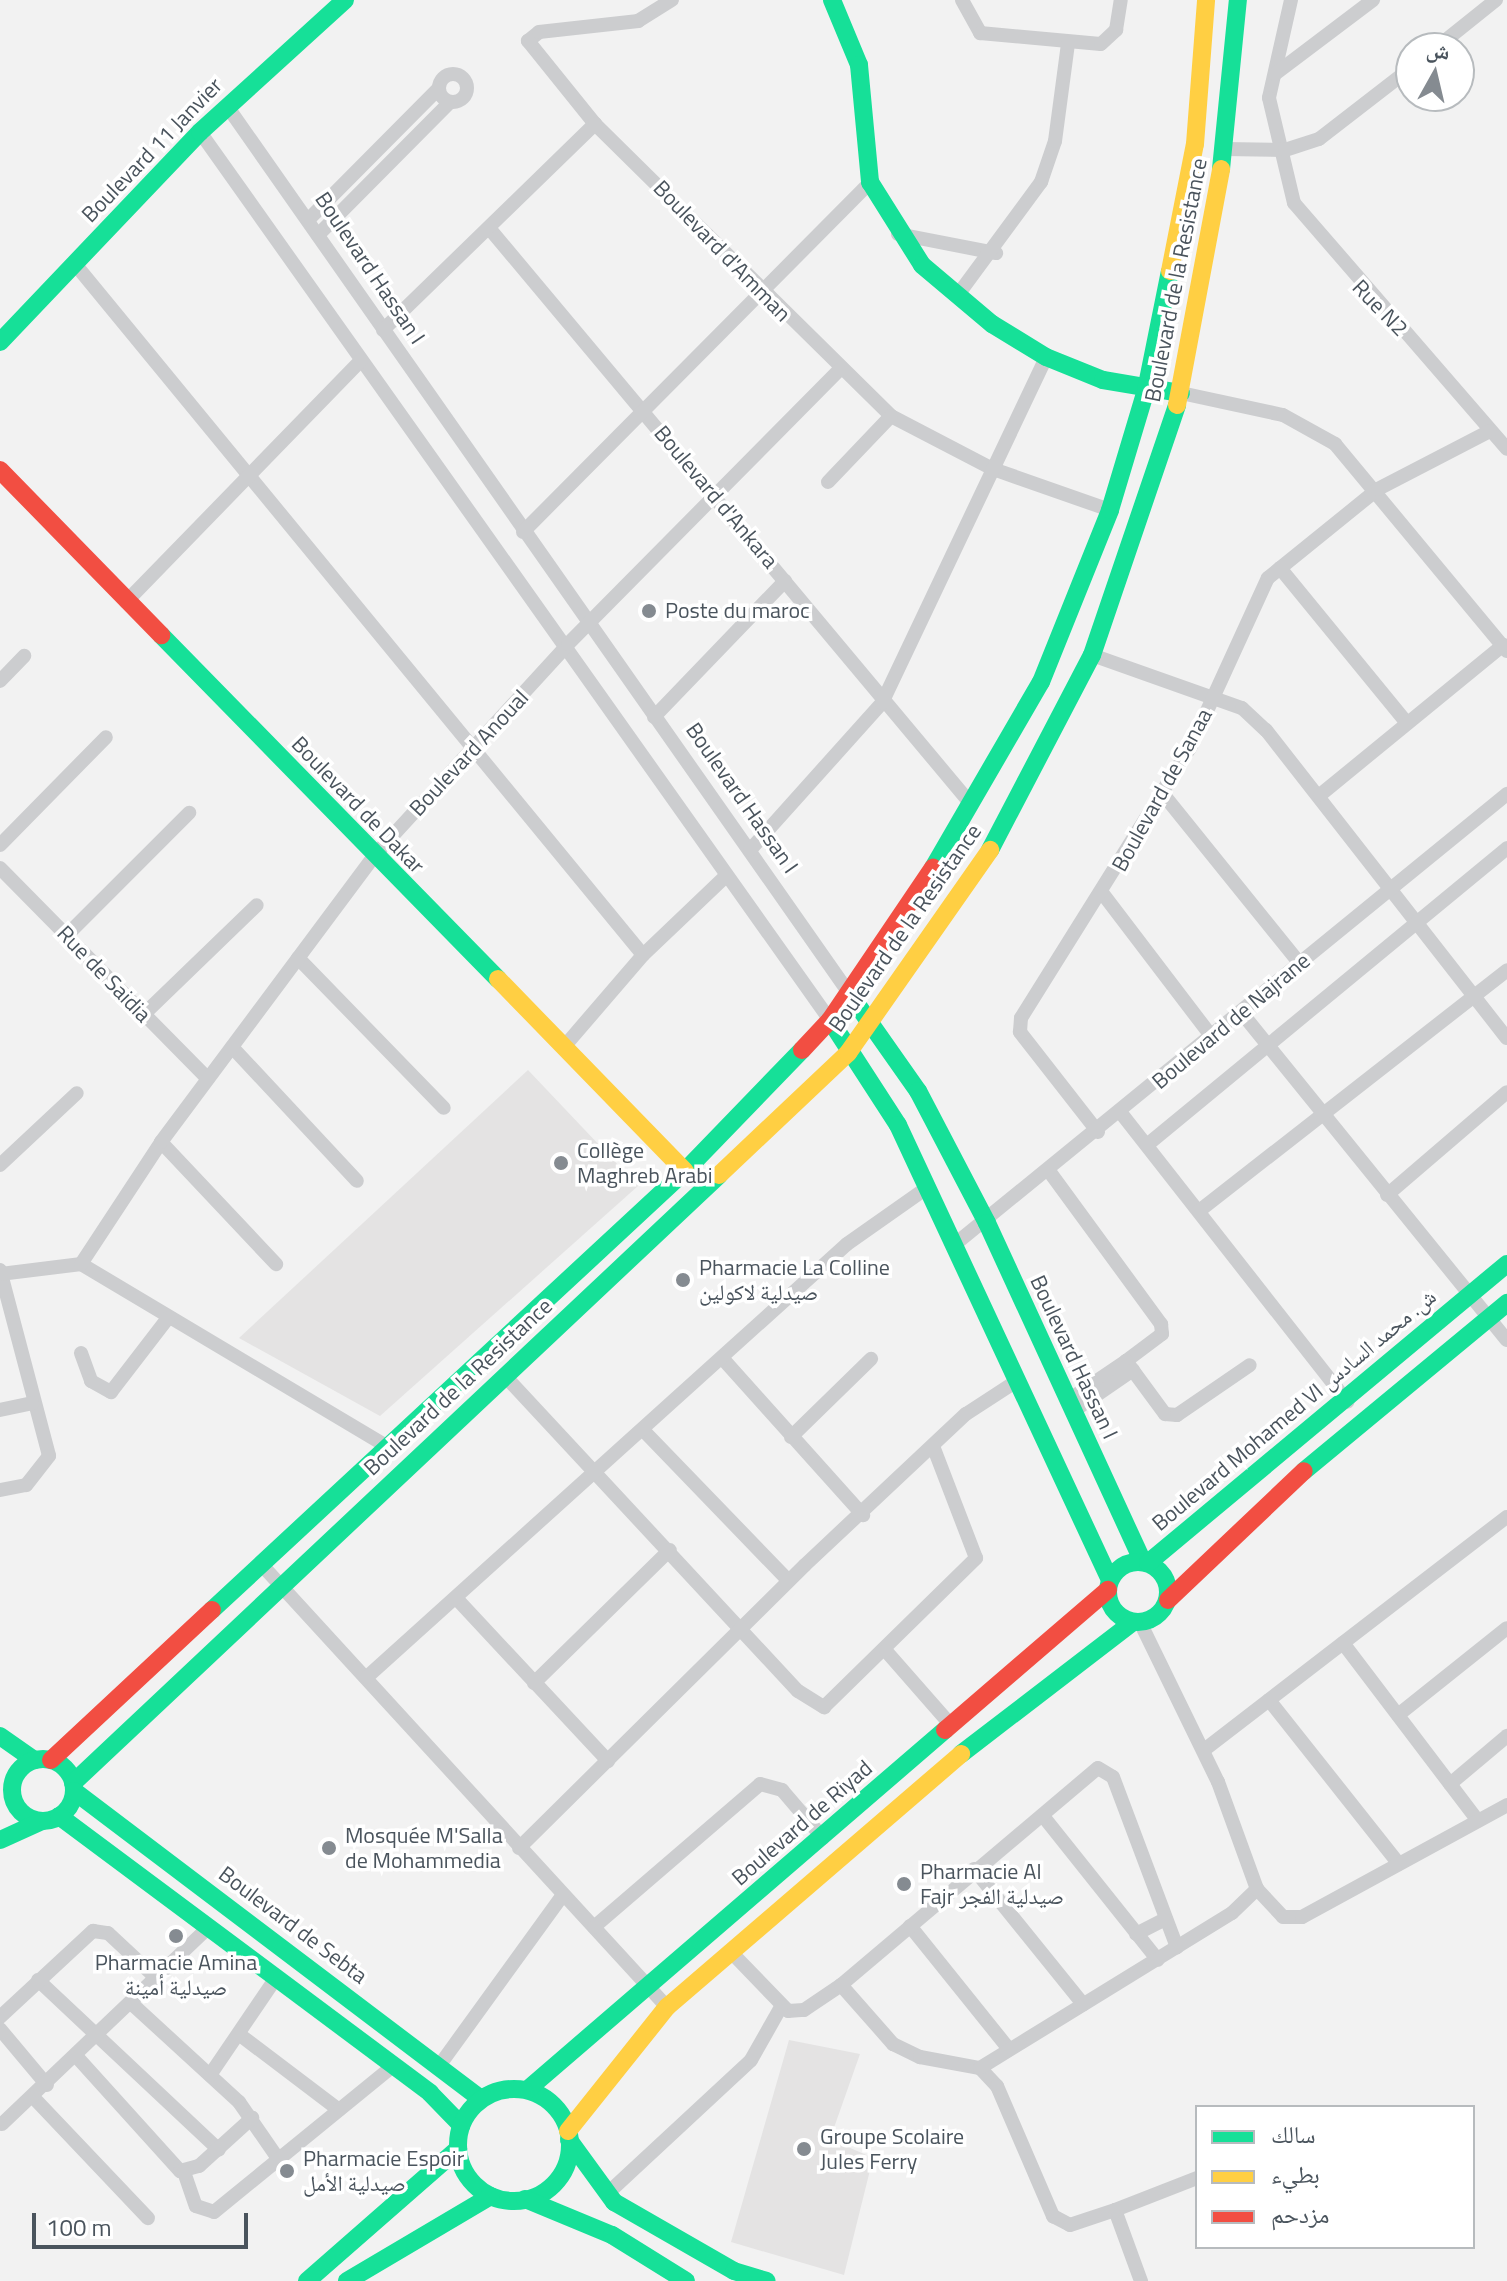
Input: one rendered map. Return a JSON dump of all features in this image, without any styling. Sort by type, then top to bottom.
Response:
[{"type":"main road","name":"Boulevard 11 Janvier","points":[[0,342],[200,132],[345,0]]},
{"type":"main road","points":[[832,0],[859,65],[870,182],[897,234],[957,296],[1046,357],[1146,390],[1181,393]]},
{"type":"main road","name":"Boulevard de la Resistance","points":[[6,1783],[42,1760],[261,1564],[383,1444],[685,1171],[830,1020],[849,993],[971,804],[1041,682],[1110,510],[1146,390],[1197,137],[1206,0]]},
{"type":"main road","name":"Boulevard de la Resistance","points":[[51,1819],[74,1787],[282,1584],[848,1053],[990,850],[1092,655],[1181,393],[1225,149],[1238,0]]},
{"type":"main road","name":"Boulevard de Dakar","points":[[0,470],[685,1171]]},
{"type":"main road","name":"Boulevard Hassan I","points":[[849,993],[918,1091],[987,1223],[1069,1406],[1146,1563]]},
{"type":"main road","points":[[830,1020],[848,1053],[898,1125],[928,1187],[1109,1585],[1112,1607],[1136,1622]]},
{"type":"main road","name":"Boulevard Mohamed VI ش. محمد السادس","points":[[1146,1563],[1348,1402],[1507,1264]]},
{"type":"main road","points":[[525,2199],[552,2187],[569,2135],[667,2007],[967,1749],[1136,1622],[1161,1613],[1168,1600],[1319,1457],[1507,1303]]},
{"type":"main road","points":[[1109,1585],[1123,1565],[1146,1563],[1168,1585],[1168,1600]]},
{"type":"main road","name":"Boulevard de Riyad","points":[[527,2090],[823,1838],[1109,1585]]},
{"type":"main road","points":[[0,1736],[42,1760]]},
{"type":"main road","name":"Boulevard de Sebta","points":[[42,1760],[481,2099]]},
{"type":"main road","points":[[6,1783],[17,1807],[51,1819],[276,1978],[392,2067],[461,2125]]},
{"type":"main road","points":[[0,1840],[51,1819]]},
{"type":"main road","points":[[491,2196],[464,2172],[458,2149],[461,2125],[481,2099],[527,2090],[553,2105],[608,2193],[734,2271],[767,2281]]},
{"type":"main road","points":[[307,2281],[458,2149]]},
{"type":"main road","points":[[347,2281],[491,2196],[525,2199],[600,2229],[686,2281]]},
{"type":"street","name":"Boulevard d'Amman","points":[[672,0],[638,21],[539,32],[528,41],[595,124],[839,370],[891,416],[993,469],[1110,510]]},
{"type":"street","points":[[962,0],[980,33],[1068,43],[1106,42],[1121,0]]},
{"type":"street","name":"Rue N2","points":[[1291,0],[1274,75],[1270,112],[1285,150],[1299,212],[1507,449]]},
{"type":"street","points":[[1274,75],[1373,0]]},
{"type":"street","points":[[1456,32],[1496,0]]},
{"type":"street","points":[[957,296],[996,253],[1041,182],[1055,141],[1068,43]]},
{"type":"street","points":[[308,220],[451,74],[464,79],[466,93],[450,102],[318,235]]},
{"type":"street","points":[[1225,149],[1285,150],[1336,128],[1395,81]]},
{"type":"street","points":[[439,88],[450,102]]},
{"type":"street","name":"Boulevard Hassan I","points":[[227,106],[588,625],[849,993]]},
{"type":"street","points":[[383,330],[595,124]]},
{"type":"street","points":[[200,132],[568,644],[726,876],[830,1020]]},
{"type":"street","points":[[392,135],[405,147]]},
{"type":"street","points":[[523,532],[870,182]]},
{"type":"street","name":"Boulevard d'Ankara","points":[[489,228],[716,495],[882,703],[971,804]]},
{"type":"street","points":[[897,234],[996,253]]},
{"type":"street","points":[[75,264],[643,955]]},
{"type":"street","points":[[750,850],[882,703],[1046,357]]},
{"type":"street","points":[[126,602],[251,478],[361,360]]},
{"type":"street","name":"Boulevard Anoual","points":[[81,1264],[161,1142],[374,856],[568,644],[839,370]]},
{"type":"street","points":[[1181,393],[1283,415],[1335,444],[1378,489],[1505,648],[1320,795]]},
{"type":"street","points":[[828,482],[891,416]]},
{"type":"street","name":"Boulevard de Sanaa","points":[[1098,1132],[1019,1025],[1163,794],[1211,701],[1259,593],[1280,568],[1378,489],[1490,431]]},
{"type":"street","points":[[1280,568],[1407,723]]},
{"type":"street","points":[[654,717],[785,581]]},
{"type":"street","points":[[1092,655],[1211,701],[1242,708],[1320,795],[1415,925],[1507,1038]]},
{"type":"street","points":[[0,681],[24,656]]},
{"type":"street","points":[[0,845],[106,737]]},
{"type":"street","points":[[1163,794],[1300,964]]},
{"type":"street","name":"Boulevard de Najrane","points":[[954,1245],[987,1223],[1507,794]]},
{"type":"street","points":[[67,935],[189,813]]},
{"type":"street","points":[[1147,1145],[1507,848]]},
{"type":"street","name":"Rue de Saidia","points":[[0,868],[208,1079]]},
{"type":"street","points":[[563,1048],[643,955],[726,876]]},
{"type":"street","points":[[1103,894],[1211,1036]]},
{"type":"street","points":[[143,1015],[257,905]]},
{"type":"street","points":[[298,958],[444,1108]]},
{"type":"street","points":[[1199,1211],[1507,970]]},
{"type":"street","points":[[1241,1012],[1325,1113],[1468,1297],[1507,1340]]},
{"type":"street","points":[[232,1047],[357,1181]]},
{"type":"street","points":[[1387,1195],[1507,1092]]},
{"type":"street","points":[[0,1165],[77,1093]]},
{"type":"street","points":[[1121,1113],[1348,1402]]},
{"type":"street","points":[[161,1142],[276,1264]]},
{"type":"street","points":[[1049,1171],[1161,1324],[1162,1334],[1130,1366],[1069,1406]]},
{"type":"street","points":[[367,1677],[847,1244],[928,1187]]},
{"type":"street","points":[[0,1490],[26,1485],[49,1460],[1,1273],[81,1264],[383,1444]]},
{"type":"street","points":[[81,1353],[91,1381],[111,1392],[168,1318]]},
{"type":"street","points":[[723,1359],[863,1515]]},
{"type":"street","points":[[791,1437],[871,1359]]},
{"type":"street","points":[[1130,1366],[1170,1416],[1250,1365]]},
{"type":"street","points":[[505,1376],[594,1475],[670,1550],[808,1700],[824,1707],[886,1651],[976,1558],[933,1446]]},
{"type":"street","points":[[519,1848],[788,1580],[863,1515],[933,1446],[1015,1382]]},
{"type":"street","points":[[0,1410],[32,1403]]},
{"type":"street","points":[[643,1430],[788,1580]]},
{"type":"street","points":[[1204,1750],[1507,1517]]},
{"type":"street","points":[[534,1683],[670,1550]]},
{"type":"street","points":[[261,1564],[667,2007]]},
{"type":"street","points":[[456,1598],[608,1761]]},
{"type":"street","points":[[1136,1622],[1204,1750],[1257,1889],[1283,1917],[1302,1917],[1507,1805]]},
{"type":"street","points":[[1398,1715],[1507,1628]]},
{"type":"street","points":[[1343,1643],[1478,1821]]},
{"type":"street","points":[[886,1651],[950,1724]]},
{"type":"street","points":[[1269,1700],[1399,1864]]},
{"type":"street","points":[[1450,1784],[1507,1736]]},
{"type":"street","points":[[731,1952],[781,2007],[804,2010],[841,1985],[1094,1770],[1109,1769],[1177,1947]]},
{"type":"street","points":[[594,1927],[760,1784],[782,1790],[823,1838]]},
{"type":"street","points":[[1043,1816],[1158,1960]]},
{"type":"street","points":[[974,1869],[1083,2004]]},
{"type":"street","points":[[980,2068],[1008,2048],[1158,1960],[1257,1889]]},
{"type":"street","points":[[439,2066],[563,1895]]},
{"type":"street","points":[[1136,1934],[1165,1919]]},
{"type":"street","points":[[910,1926],[1008,2048]]},
{"type":"street","points":[[0,2017],[38,1980],[99,1930],[155,1977]]},
{"type":"street","points":[[2,2124],[100,2036],[155,1977],[206,1930]]},
{"type":"street","points":[[210,2075],[276,1978]]},
{"type":"street","points":[[38,1980],[219,2150]]},
{"type":"street","points":[[841,1985],[893,2044],[920,2057],[980,2068],[997,2086],[1053,2216],[1070,2225],[1195,2179]]},
{"type":"street","points":[[131,2003],[252,2118],[279,2160]]},
{"type":"street","points":[[608,2193],[751,2060],[781,2007]]},
{"type":"street","points":[[0,2029],[47,2085]]},
{"type":"street","points":[[240,2035],[339,2110]]},
{"type":"street","points":[[77,2057],[184,2172],[196,2206],[209,2214],[392,2067]]},
{"type":"street","points":[[33,2097],[148,2218]]},
{"type":"street","points":[[184,2172],[219,2150],[252,2118]]},
{"type":"street","points":[[1115,2210],[1141,2281]]},
{"type":"shaded area","points":[[528,1070],[638,1186],[380,1416],[239,1338]]},
{"type":"shaded area","name":"Groupe Scolaire Jules Ferry","points":[[789,2040],[860,2054],[830,2139],[873,2158],[844,2275],[731,2242]]},
{"type":"traffic: fast","points":[[0,342],[200,132],[345,0]]},
{"type":"traffic: fast","points":[[832,0],[859,65],[870,182],[922,265],[992,324],[1046,357],[1103,380],[1181,393]]},
{"type":"traffic: fast","points":[[1221,169],[1238,0]]},
{"type":"traffic: fast","points":[[933,868],[1041,682],[1110,510],[1146,390],[1170,271]]},
{"type":"traffic: fast","points":[[990,850],[1092,655],[1177,405]]},
{"type":"traffic: fast","points":[[161,635],[498,979]]},
{"type":"traffic: fast","points":[[849,993],[918,1091],[987,1223],[1143,1562]]},
{"type":"traffic: fast","points":[[830,1020],[898,1125],[1110,1580]]},
{"type":"traffic: fast","points":[[212,1610],[685,1171],[802,1050]]},
{"type":"traffic: fast","points":[[73,1783],[719,1175]]},
{"type":"traffic: fast","points":[[1148,1563],[1507,1264]]},
{"type":"traffic: fast","points":[[1304,1471],[1507,1303]]},
{"type":"traffic: fast","points":[[1138,1562],[1150,1564],[1159,1571],[1166,1580],[1168,1592],[1166,1604],[1159,1613],[1150,1620],[1138,1622],[1126,1620],[1117,1613],[1110,1604],[1108,1592],[1110,1580],[1117,1571],[1126,1564],[1138,1562]]},
{"type":"traffic: fast","points":[[961,1754],[1133,1622]]},
{"type":"traffic: fast","points":[[527,2090],[945,1730]]},
{"type":"traffic: fast","points":[[0,1736],[34,1760]]},
{"type":"traffic: fast","points":[[43,1759],[55,1761],[65,1768],[72,1778],[74,1790],[72,1802],[65,1812],[55,1819],[43,1821],[31,1819],[21,1812],[14,1802],[12,1790],[14,1778],[21,1768],[31,1761],[43,1759]]},
{"type":"traffic: fast","points":[[74,1791],[481,2099]]},
{"type":"traffic: fast","points":[[59,1816],[430,2093],[461,2125]]},
{"type":"traffic: fast","points":[[0,1840],[42,1821]]},
{"type":"traffic: fast","points":[[514,2089],[535,2093],[553,2106],[566,2124],[570,2145],[566,2166],[553,2184],[535,2197],[514,2201],[493,2197],[475,2184],[462,2166],[458,2145],[462,2124],[475,2106],[493,2093],[514,2089]]},
{"type":"traffic: fast","points":[[569,2140],[614,2202],[734,2271],[767,2281]]},
{"type":"traffic: fast","points":[[307,2281],[458,2149]]},
{"type":"traffic: fast","points":[[347,2281],[491,2196]]},
{"type":"traffic: fast","points":[[525,2199],[612,2235],[686,2281]]},
{"type":"traffic: slow","points":[[1170,271],[1195,144],[1206,0]]},
{"type":"traffic: slow","points":[[1177,405],[1221,169]]},
{"type":"traffic: slow","points":[[719,1175],[848,1053],[990,850]]},
{"type":"traffic: slow","points":[[498,979],[685,1171]]},
{"type":"traffic: slow","points":[[568,2131],[667,2007],[961,1754]]},
{"type":"traffic: jam","points":[[0,470],[161,635]]},
{"type":"traffic: jam","points":[[802,1050],[830,1020],[933,868]]},
{"type":"traffic: jam","points":[[1168,1600],[1304,1471]]},
{"type":"traffic: jam","points":[[945,1730],[1108,1590]]},
{"type":"traffic: jam","points":[[51,1760],[212,1610]]},
{"type":"place","name":"Poste du maroc","points":[[649,611]]},
{"type":"place","name":"Collège Maghreb Arabi","points":[[561,1163]]},
{"type":"place","name":"Pharmacie La Colline صيدلية لاكولين","points":[[683,1280]]},
{"type":"place","name":"Mosquée M'Salla de Mohammedia","points":[[329,1848]]},
{"type":"place","name":"Pharmacie Al Fajr صيدلية الفجر","points":[[904,1884]]},
{"type":"place","name":"Pharmacie Amina صيدلية أمينة","points":[[176,1936]]},
{"type":"place","name":"Groupe Scolaire Jules Ferry","points":[[804,2149]]},
{"type":"place","name":"Pharmacie Espoir صيدلية الأمل","points":[[287,2171]]}]
